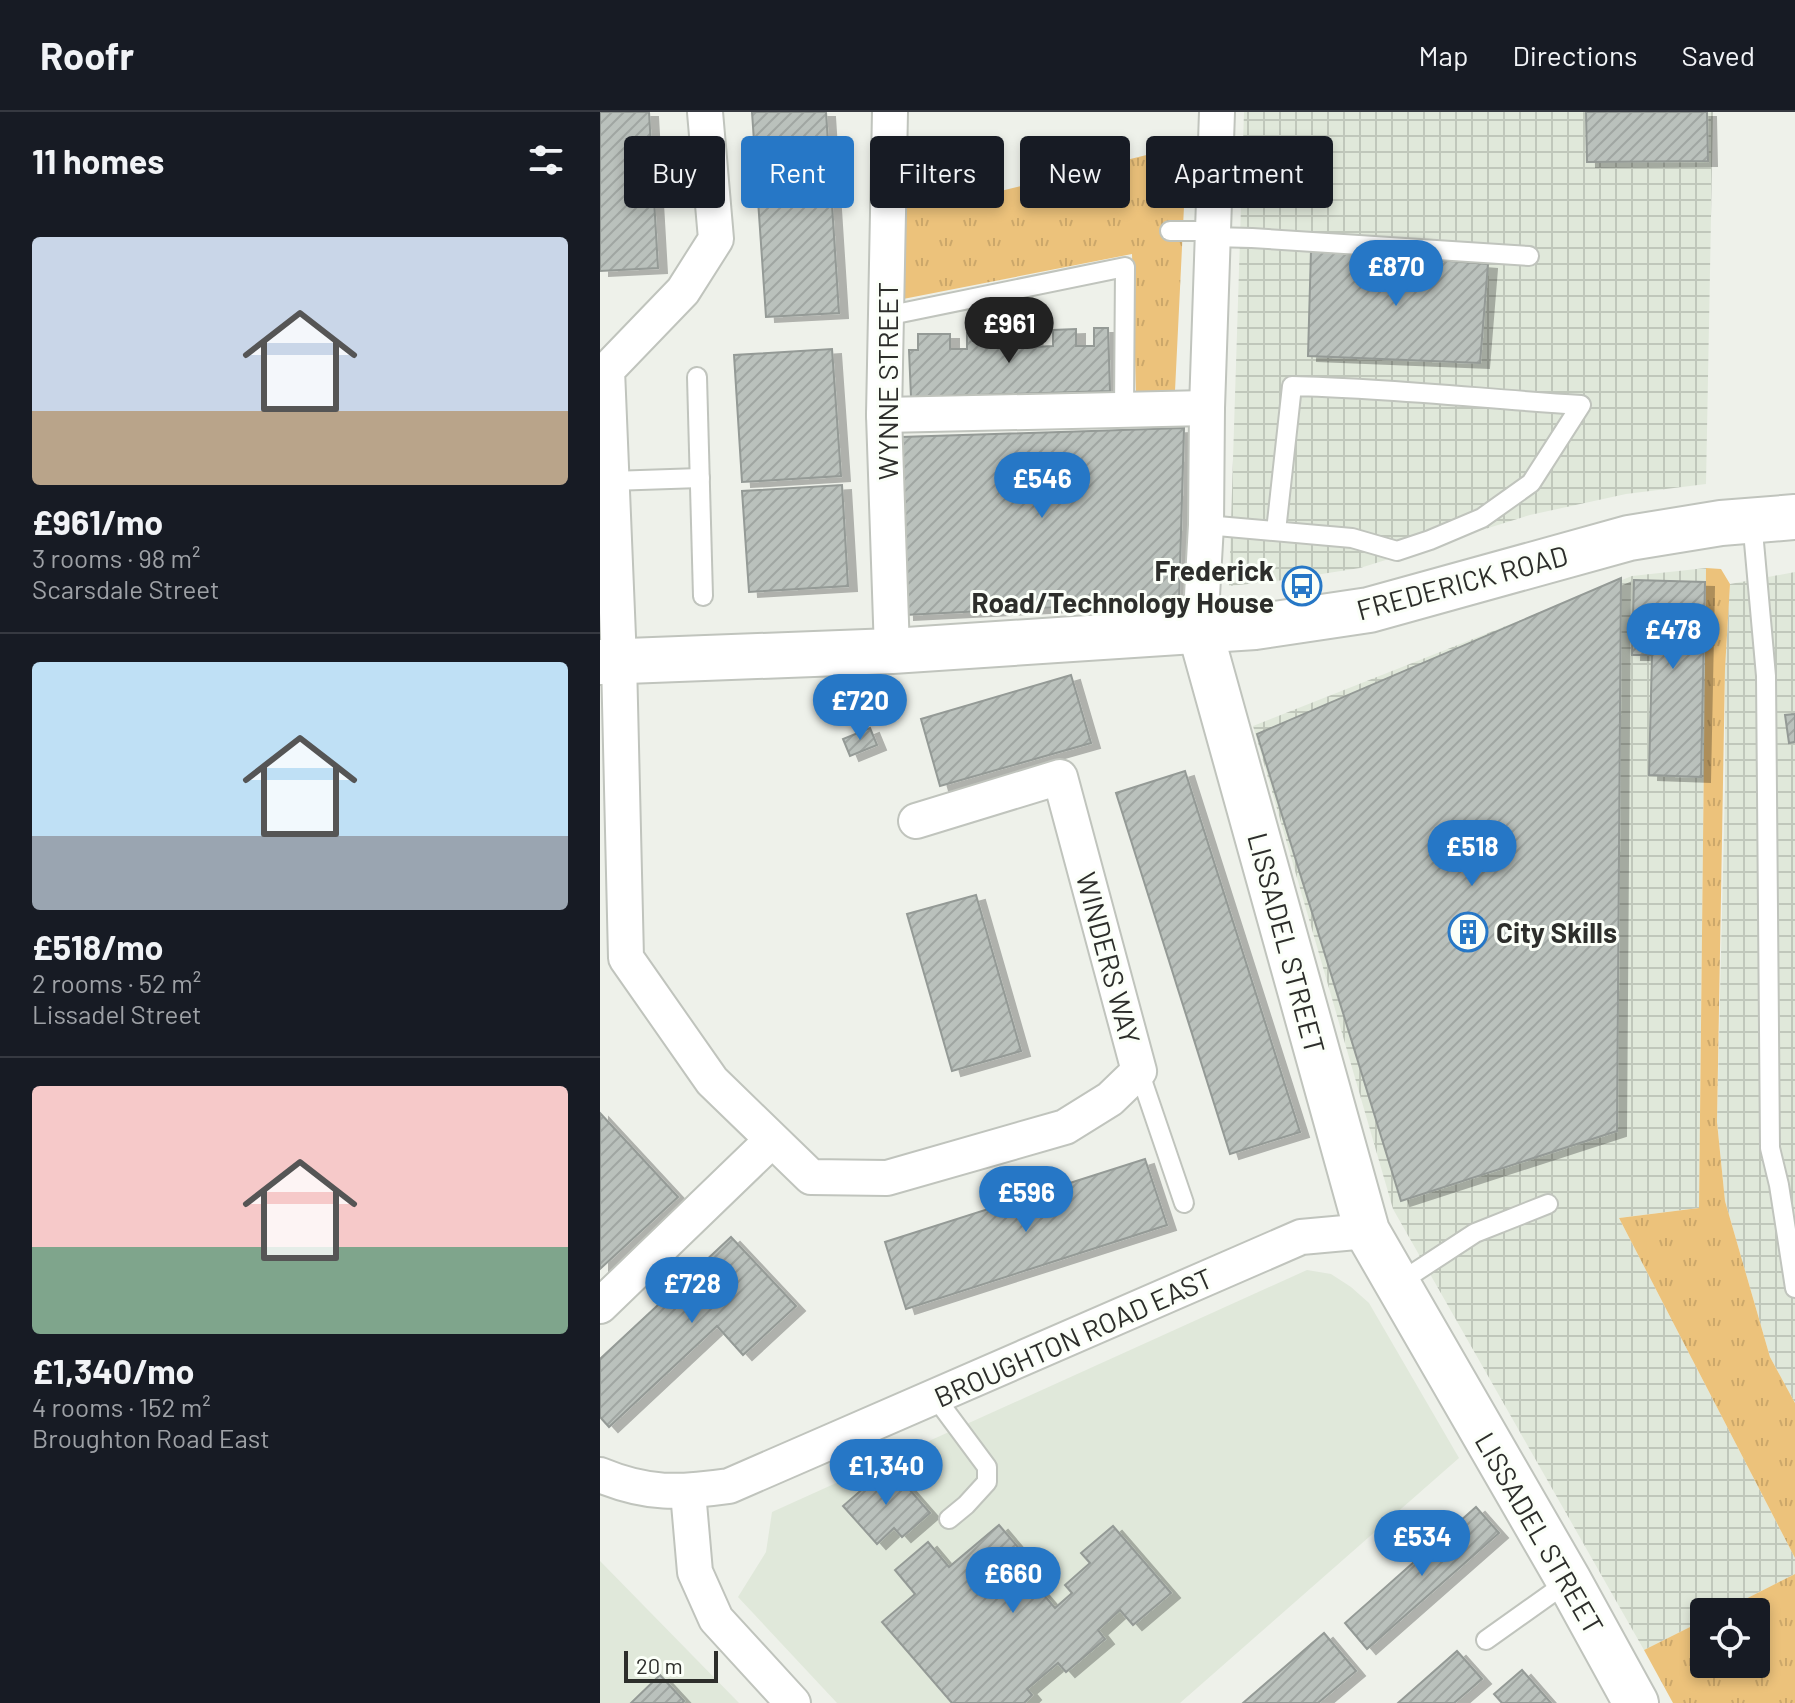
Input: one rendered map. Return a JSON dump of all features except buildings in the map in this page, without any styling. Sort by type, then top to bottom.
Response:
[{"type":"street","points":[[604,368],[683,291],[716,239],[705,112]]},
{"type":"street","name":"WYNNE STREET","points":[[890,112],[884,415],[892,651]]},
{"type":"street","name":"LISSADEL STREET","points":[[1217,112],[1206,525],[1200,631],[1367,1231],[1636,1703]]},
{"type":"street","name":"WINDERS WAY","points":[[604,368],[610,661],[626,958],[712,1081],[811,1177],[887,1178],[1065,1127],[1110,1099],[1139,1071],[1060,777],[916,821]]},
{"type":"street","points":[[884,415],[1207,408]]},
{"type":"street","name":"FREDERICK ROAD","points":[[610,661],[892,651],[1255,627],[1369,610],[1629,538],[1736,522],[1795,517]]},
{"type":"street","points":[[600,1306],[772,1140]]},
{"type":"street","name":"BROUGHTON ROAD EAST","points":[[600,1475],[647,1490],[688,1492],[729,1486],[1301,1237],[1367,1231]]},
{"type":"street","points":[[688,1492],[695,1572],[716,1619],[793,1703]]},
{"type":"lane","points":[[1170,231],[1529,256]]},
{"type":"lane","points":[[886,316],[1125,267],[1124,410]]},
{"type":"lane","points":[[697,377],[703,596]]},
{"type":"lane","points":[[1206,525],[1352,538],[1397,551],[1482,518],[1531,483],[1581,405],[1367,388],[1292,386],[1276,531]]},
{"type":"lane","points":[[608,498],[700,478]]},
{"type":"lane","points":[[1736,522],[1766,676],[1770,1148],[1795,1288]]},
{"type":"lane","points":[[1139,1071],[1184,1203]]},
{"type":"lane","points":[[1397,1284],[1475,1233],[1548,1204]]},
{"type":"lane","points":[[935,1397],[987,1467],[987,1482],[949,1519]]},
{"type":"lane","points":[[1486,1640],[1569,1581]]},
{"type":"shaded area","points":[[1244,112],[1713,112],[1706,484],[1626,494],[1530,515],[1360,568],[1229,586],[1241,208],[1333,208],[1333,136],[1243,136]]},
{"type":"shaded area","points":[[1706,568],[1699,1208],[1619,1218],[1795,1558],[1795,1574],[1748,1598],[1690,1598],[1690,1627],[1644,1650],[1393,1209],[1253,726],[1632,576]]},
{"type":"shaded area","points":[[1795,572],[1795,1403],[1770,1357],[1725,1201],[1717,1122],[1725,669],[1730,584]]},
{"type":"shaded area","points":[[1307,1270],[1331,1274],[1369,1303],[1459,1458],[1180,1703],[837,1703],[738,1597],[766,1552],[772,1512]]},
{"type":"shaded area","points":[[600,1561],[739,1703],[600,1703]]},
{"type":"green space","points":[[1146,155],[1146,208],[1184,208],[1175,391],[1136,393],[1132,254],[898,300],[900,208],[1004,208],[1004,190],[1020,186],[1020,208],[1130,208],[1130,159]]},
{"type":"green space","points":[[1706,568],[1721,569],[1730,584],[1725,669],[1717,1122],[1725,1201],[1770,1357],[1795,1403],[1795,1558],[1619,1218],[1699,1208]]},
{"type":"green space","points":[[1795,1574],[1795,1703],[1673,1703],[1644,1650],[1690,1627],[1690,1678],[1770,1678],[1770,1598],[1748,1598]]},
{"type":"place","name":"Frederick Road/Technology House","points":[[1302,586]]},
{"type":"place","name":"City Skills","points":[[1468,932]]}]
